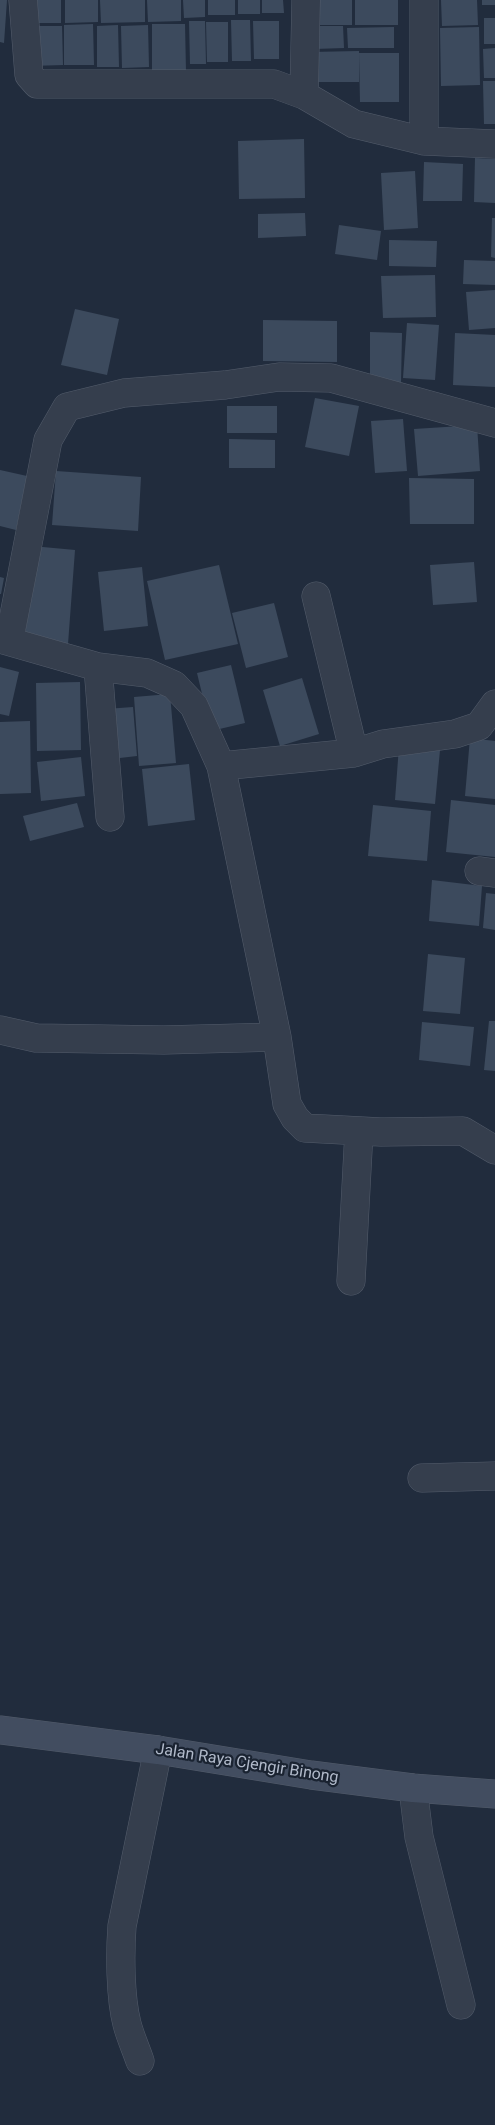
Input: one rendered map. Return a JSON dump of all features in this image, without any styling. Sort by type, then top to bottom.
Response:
[{"type":"main road","name":"Jalan Raya Cjengir Binong","points":[[0,1730],[158,1750],[312,1775],[413,1788],[495,1794]]},
{"type":"street","points":[[23,0],[29,75],[37,84],[274,84],[304,95],[354,124],[424,141],[495,144]]},
{"type":"street","points":[[304,95],[306,0]]},
{"type":"street","points":[[424,0],[424,141]]},
{"type":"street","points":[[495,423],[331,378],[279,377],[225,386],[124,393],[67,407],[48,440],[5,640],[98,667],[147,673],[174,686],[194,706],[221,766],[278,1036],[287,1104],[295,1118],[305,1128],[359,1131],[463,1131],[495,1150]]},
{"type":"street","points":[[316,596],[354,753]]},
{"type":"street","points":[[98,667],[110,817]]},
{"type":"street","points":[[221,766],[354,753],[383,744],[437,738],[479,726],[495,704]]},
{"type":"street","points":[[0,1030],[36,1038],[164,1040],[278,1036]]},
{"type":"street","points":[[351,1282],[359,1131]]},
{"type":"street","points":[[422,1478],[495,1476]]},
{"type":"street","points":[[140,2061],[124,2010],[121,1941],[122,1926],[158,1750]]},
{"type":"street","points":[[413,1788],[419,1837],[461,2005]]},
{"type":"building","points":[[0,0],[7,0],[4,43],[0,42]]},
{"type":"building","points":[[29,0],[61,0],[61,23],[29,23]]},
{"type":"building","points":[[65,0],[98,0],[98,22],[65,23]]},
{"type":"building","points":[[100,0],[145,0],[145,22],[101,23]]},
{"type":"building","points":[[147,0],[181,0],[181,21],[148,22]]},
{"type":"building","points":[[183,0],[205,0],[205,17],[184,18]]},
{"type":"building","points":[[208,0],[235,0],[235,15],[208,15]]},
{"type":"building","points":[[238,0],[260,0],[260,14],[238,14]]},
{"type":"building","points":[[262,0],[283,0],[284,13],[262,13]]},
{"type":"building","points":[[318,0],[352,0],[352,25],[318,25]]},
{"type":"building","points":[[355,0],[398,0],[398,25],[355,25]]},
{"type":"building","points":[[441,0],[477,0],[478,25],[442,26]]},
{"type":"building","points":[[482,0],[495,0],[495,5],[482,5]]},
{"type":"building","points":[[484,18],[495,18],[495,44],[484,44]]},
{"type":"building","points":[[231,20],[250,20],[251,61],[232,61]]},
{"type":"building","points":[[189,21],[205,21],[206,64],[190,64]]},
{"type":"building","points":[[253,21],[279,21],[279,59],[254,59]]},
{"type":"building","points":[[206,22],[228,22],[228,62],[207,62]]},
{"type":"building","points":[[93,24],[94,65],[64,65],[64,25]]},
{"type":"building","points":[[152,24],[185,24],[186,72],[152,72]]},
{"type":"building","points":[[118,25],[119,67],[97,67],[97,26]]},
{"type":"building","points":[[148,25],[149,67],[122,68],[121,26]]},
{"type":"building","points":[[30,26],[62,26],[63,65],[30,66]]},
{"type":"building","points":[[313,26],[343,26],[344,48],[314,49]]},
{"type":"building","points":[[394,27],[394,48],[348,48],[347,28]]},
{"type":"building","points":[[479,27],[480,85],[441,86],[440,28]]},
{"type":"building","points":[[495,48],[495,78],[484,78],[483,49]]},
{"type":"building","points":[[359,51],[359,82],[311,82],[311,52]]},
{"type":"building","points":[[359,53],[399,53],[399,102],[360,102]]},
{"type":"building","points":[[483,81],[495,81],[495,124],[484,124]]},
{"type":"building","points":[[304,139],[305,198],[239,199],[238,141]]},
{"type":"building","points":[[475,158],[495,159],[495,203],[474,202]]},
{"type":"building","points":[[424,162],[463,164],[462,201],[423,201]]},
{"type":"building","points":[[415,171],[418,228],[384,230],[381,173]]},
{"type":"building","points":[[305,213],[306,236],[258,238],[258,214]]},
{"type":"building","points":[[492,218],[495,218],[495,258],[491,257]]},
{"type":"building","points":[[339,225],[381,231],[377,260],[335,254]]},
{"type":"building","points":[[389,240],[437,241],[436,267],[389,266]]},
{"type":"building","points":[[464,260],[495,261],[495,285],[463,284]]},
{"type":"building","points":[[435,275],[436,317],[383,318],[381,276]]},
{"type":"building","points":[[495,290],[495,328],[469,330],[466,292]]},
{"type":"building","points":[[75,309],[119,319],[107,375],[61,365]]},
{"type":"building","points":[[263,320],[337,321],[337,362],[263,361]]},
{"type":"building","points":[[407,323],[439,325],[435,380],[403,378]]},
{"type":"building","points":[[370,332],[402,333],[401,383],[370,382]]},
{"type":"building","points":[[455,333],[495,335],[495,387],[453,385]]},
{"type":"building","points":[[315,398],[359,406],[349,456],[305,447]]},
{"type":"building","points":[[227,406],[277,406],[277,433],[227,433]]},
{"type":"building","points":[[403,419],[407,471],[375,473],[371,421]]},
{"type":"building","points":[[477,425],[480,471],[418,476],[414,429]]},
{"type":"building","points":[[229,439],[275,440],[275,468],[229,468]]},
{"type":"building","points":[[0,470],[27,476],[16,530],[0,526]]},
{"type":"building","points":[[56,471],[141,477],[138,531],[52,525]]},
{"type":"building","points":[[409,478],[474,479],[474,524],[410,524]]},
{"type":"building","points":[[32,546],[75,550],[68,644],[25,641]]},
{"type":"building","points":[[474,562],[477,602],[433,605],[430,565]]},
{"type":"building","points":[[219,565],[238,644],[165,660],[147,581]]},
{"type":"building","points":[[142,567],[148,626],[104,631],[98,572]]},
{"type":"building","points":[[0,577],[4,578],[1,594],[0,594]]},
{"type":"building","points":[[274,603],[288,657],[246,668],[232,613]]},
{"type":"building","points":[[231,665],[245,723],[211,731],[197,673]]},
{"type":"building","points":[[0,667],[19,672],[9,716],[0,714]]},
{"type":"building","points":[[302,678],[319,734],[280,746],[263,690]]},
{"type":"building","points":[[80,682],[81,750],[37,751],[36,683]]},
{"type":"building","points":[[170,694],[176,763],[139,766],[134,697]]},
{"type":"building","points":[[133,707],[137,756],[111,759],[106,709]]},
{"type":"building","points":[[30,721],[31,793],[0,794],[0,722]]},
{"type":"building","points":[[470,738],[495,741],[495,799],[465,796]]},
{"type":"building","points":[[399,746],[440,750],[435,804],[395,800]]},
{"type":"building","points":[[81,757],[85,796],[41,801],[37,762]]},
{"type":"building","points":[[189,764],[195,820],[148,826],[142,769]]},
{"type":"building","points":[[451,800],[495,805],[495,857],[446,852]]},
{"type":"building","points":[[77,803],[84,827],[30,841],[23,816]]},
{"type":"building","points":[[373,805],[431,811],[427,861],[368,856]]},
{"type":"building","points":[[432,880],[482,886],[479,926],[429,921]]},
{"type":"building","points":[[486,893],[495,894],[495,930],[483,928]]},
{"type":"building","points":[[428,954],[465,958],[460,1014],[423,1011]]},
{"type":"building","points":[[489,1021],[495,1021],[495,1071],[484,1070]]},
{"type":"building","points":[[422,1022],[474,1027],[470,1066],[419,1060]]}]
